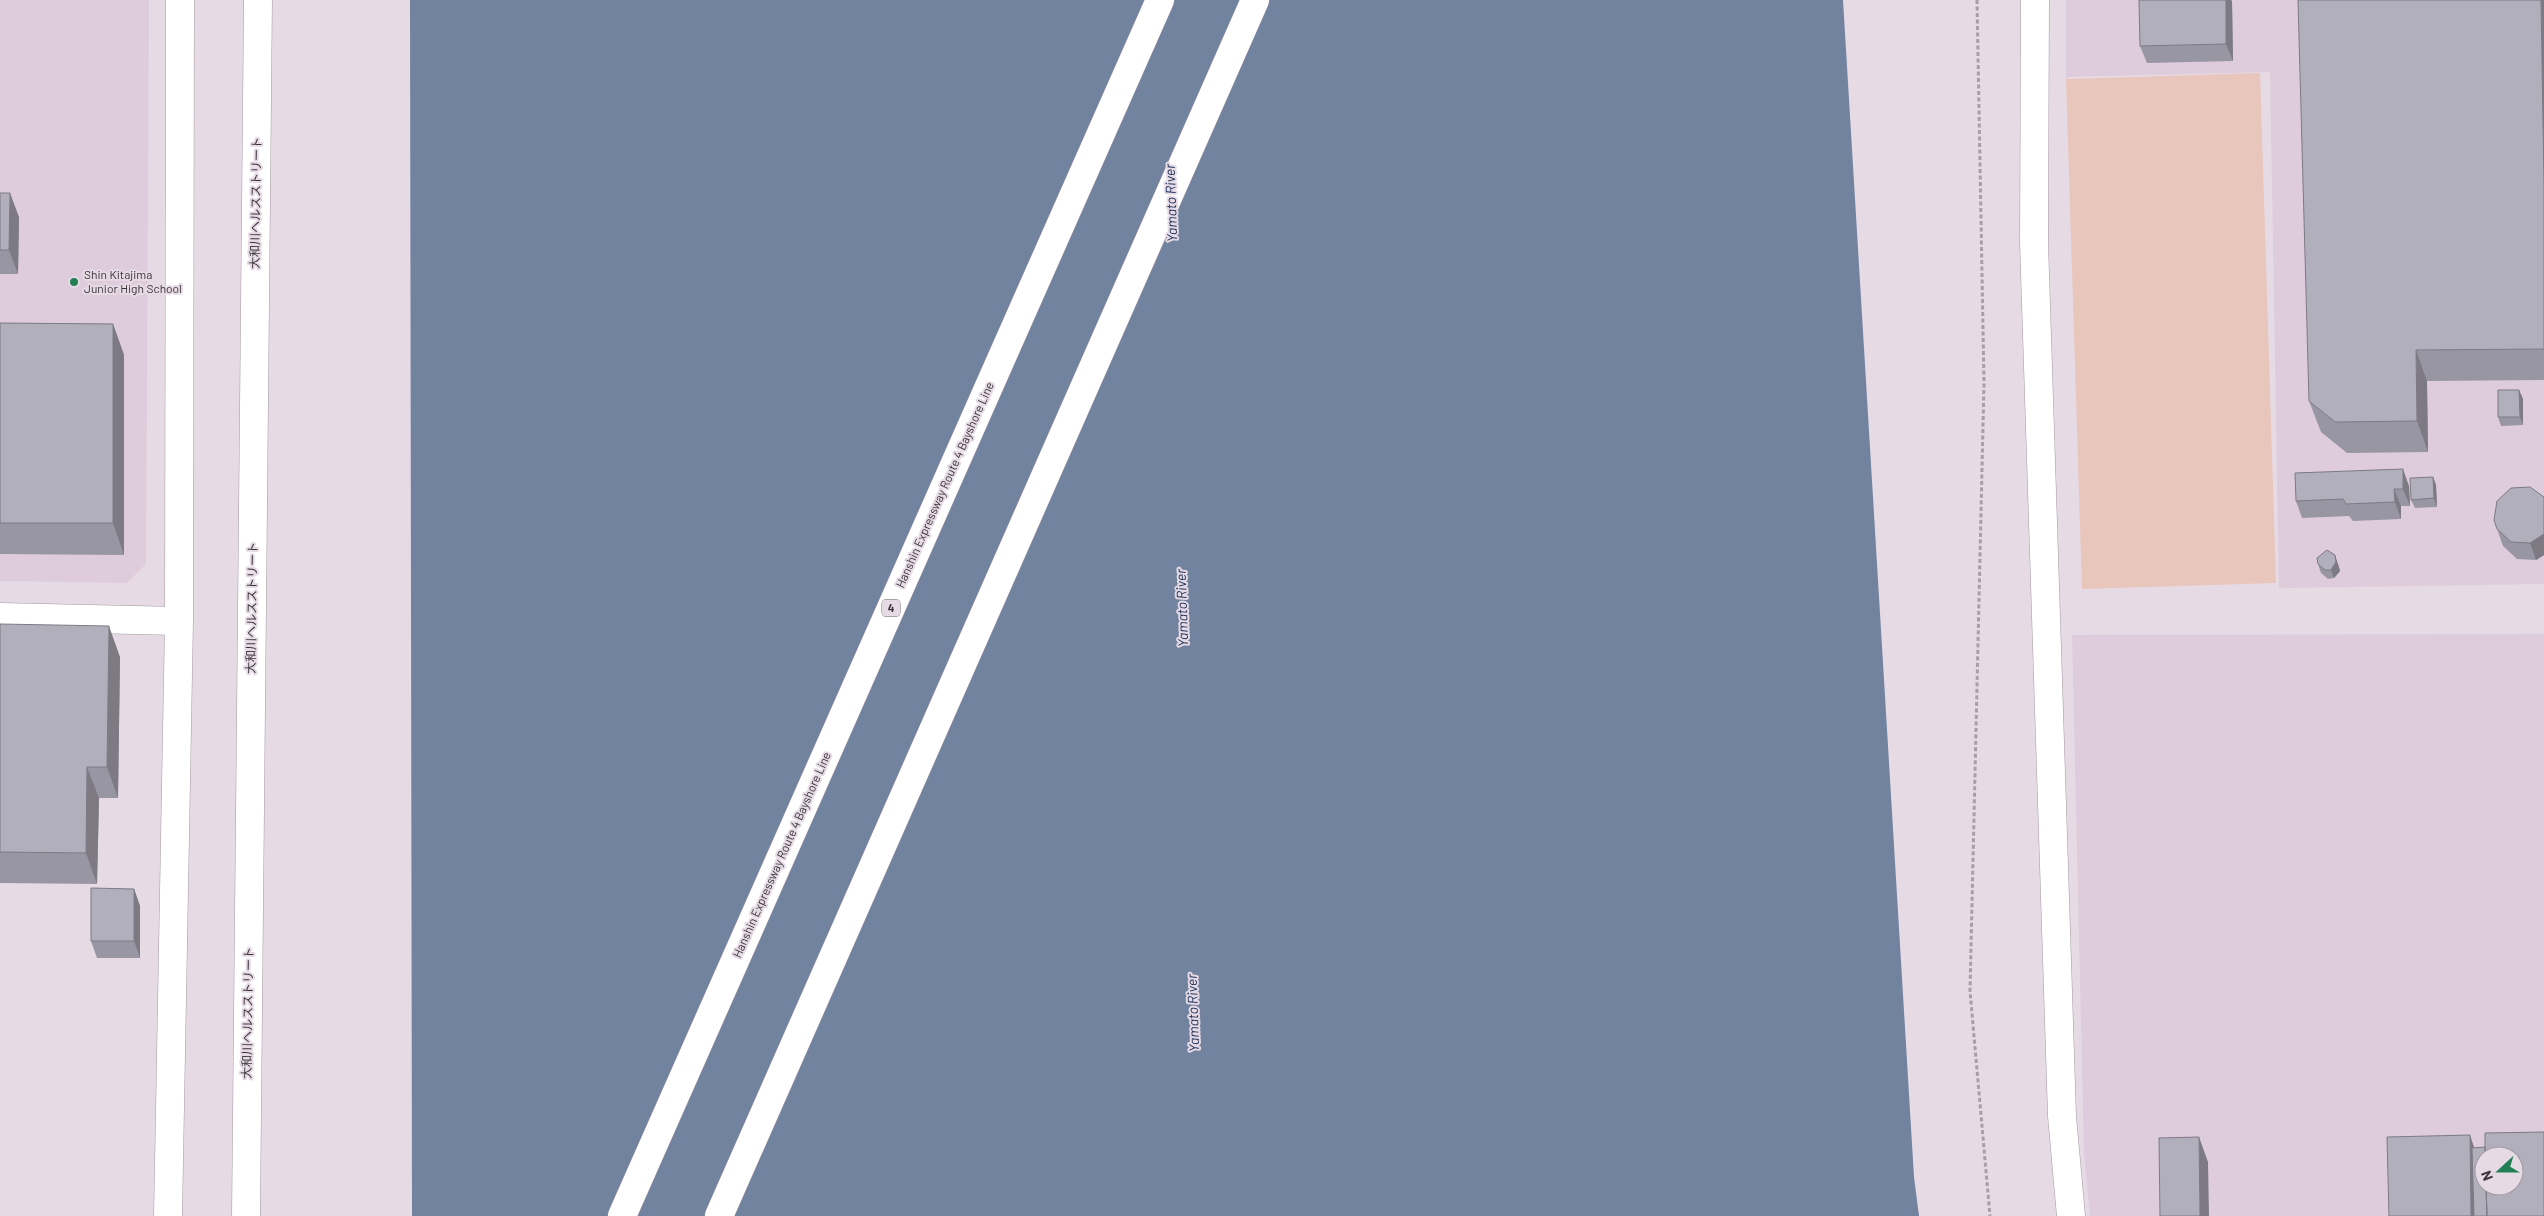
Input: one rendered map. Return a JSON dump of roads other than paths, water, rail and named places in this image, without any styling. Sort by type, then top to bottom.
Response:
[{"type":"main road","points":[[168,1216],[179,621],[180,0]]},
{"type":"main road","name":"大和川ヘルスストリート","points":[[246,1216],[258,0]]},
{"type":"main road","name":"Hanshin Expressway Route 4 Bayshore Line","points":[[622,1216],[1160,0]]},
{"type":"main road","points":[[719,1216],[1255,0]]},
{"type":"main road","points":[[2035,0],[2034,252],[2062,1116],[2071,1216]]},
{"type":"main road","points":[[0,618],[179,621]]},
{"type":"water","name":"Yamato River","points":[[410,0],[1843,0],[1914,1177],[1919,1216],[412,1216]]},
{"type":"place","name":"Shin Kitajima Junior High School","points":[[74,282]]}]
